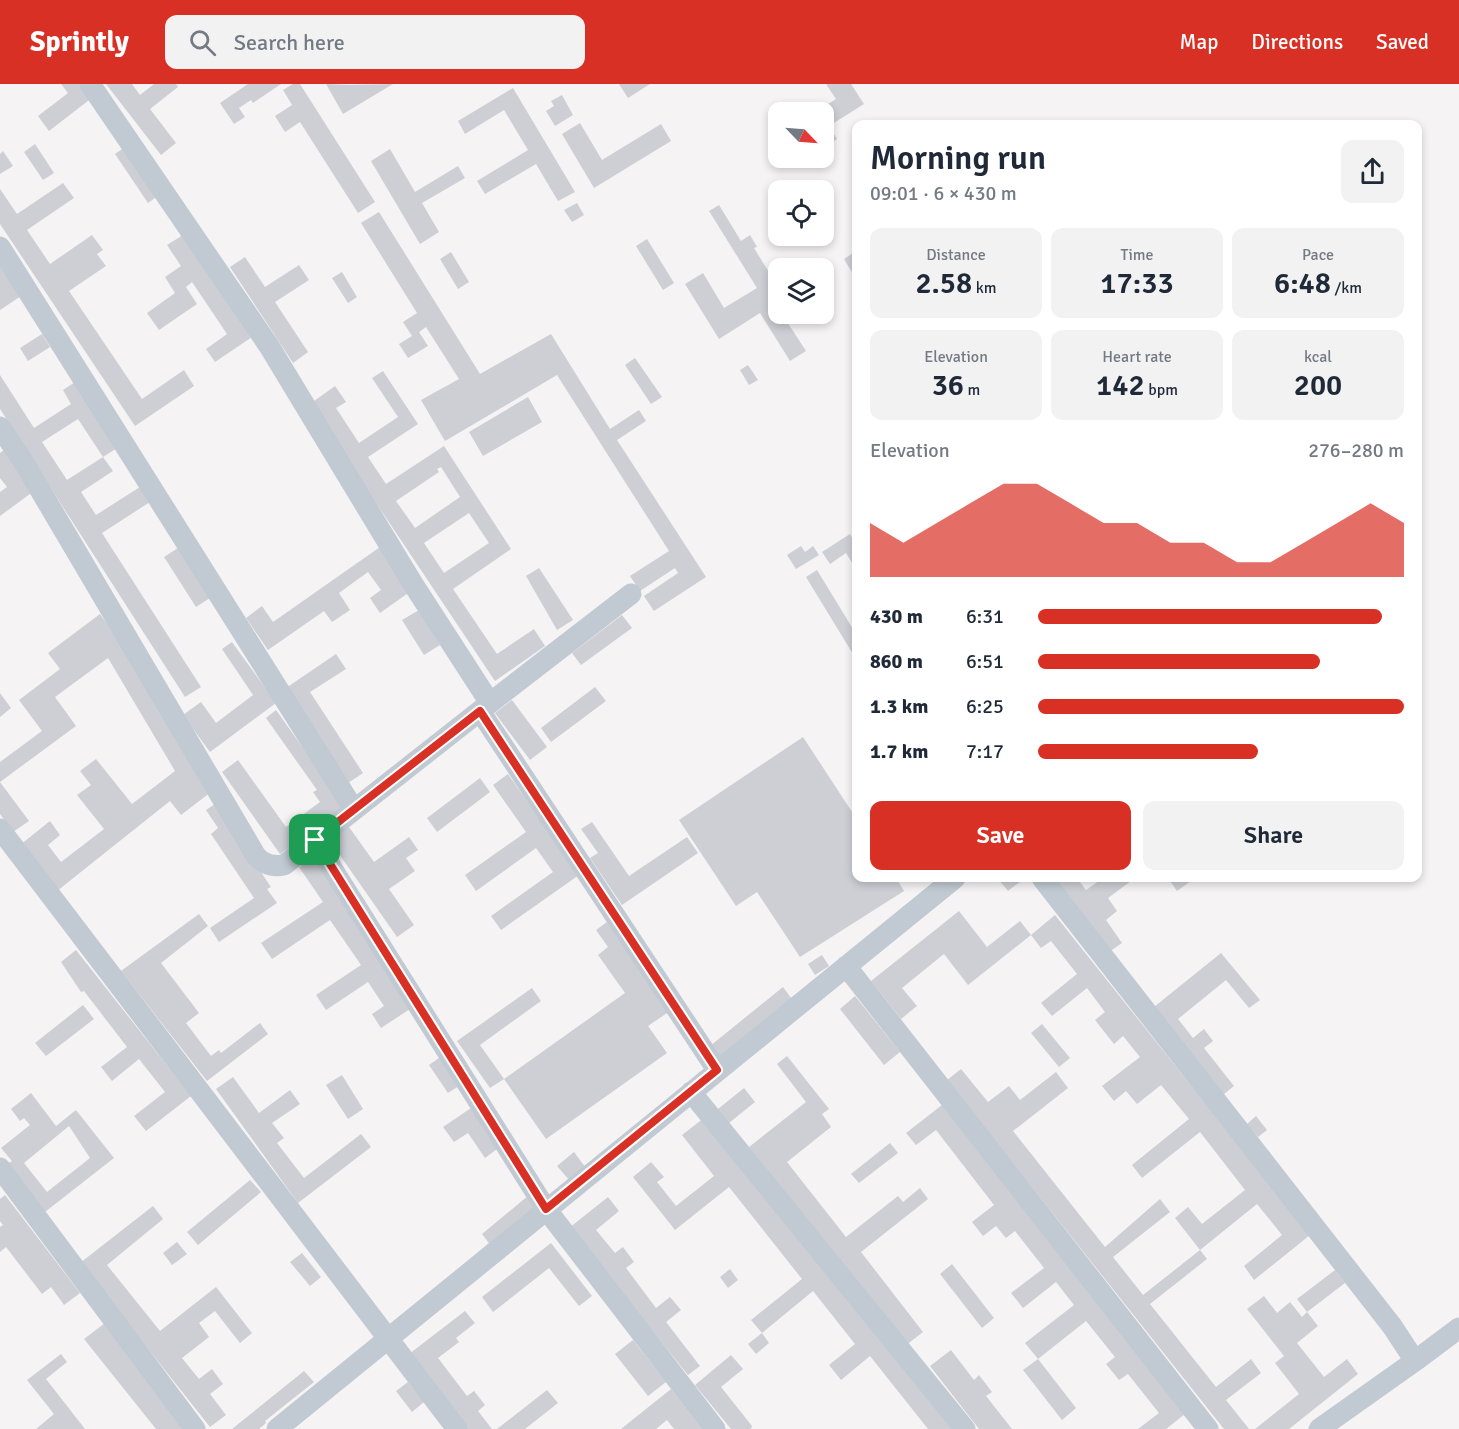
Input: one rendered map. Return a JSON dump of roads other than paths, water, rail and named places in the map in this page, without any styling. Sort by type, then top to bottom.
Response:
[{"type":"street","points":[[90,84],[269,346],[485,707],[717,1070]]},
{"type":"street","points":[[0,248],[353,808]]},
{"type":"street","points":[[0,427],[23,460],[256,856],[266,864],[275,867],[284,865],[353,808],[631,594]]},
{"type":"street","points":[[0,829],[386,1339],[457,1429]]},
{"type":"street","points":[[315,840],[546,1209],[715,1429]]},
{"type":"street","points":[[276,1429],[950,882]]},
{"type":"street","points":[[1045,882],[1392,1326],[1415,1361]]},
{"type":"street","points":[[846,966],[1208,1429]]},
{"type":"street","points":[[691,1092],[965,1429]]},
{"type":"street","points":[[0,1168],[195,1429]]},
{"type":"street","points":[[1318,1429],[1459,1328]]}]
